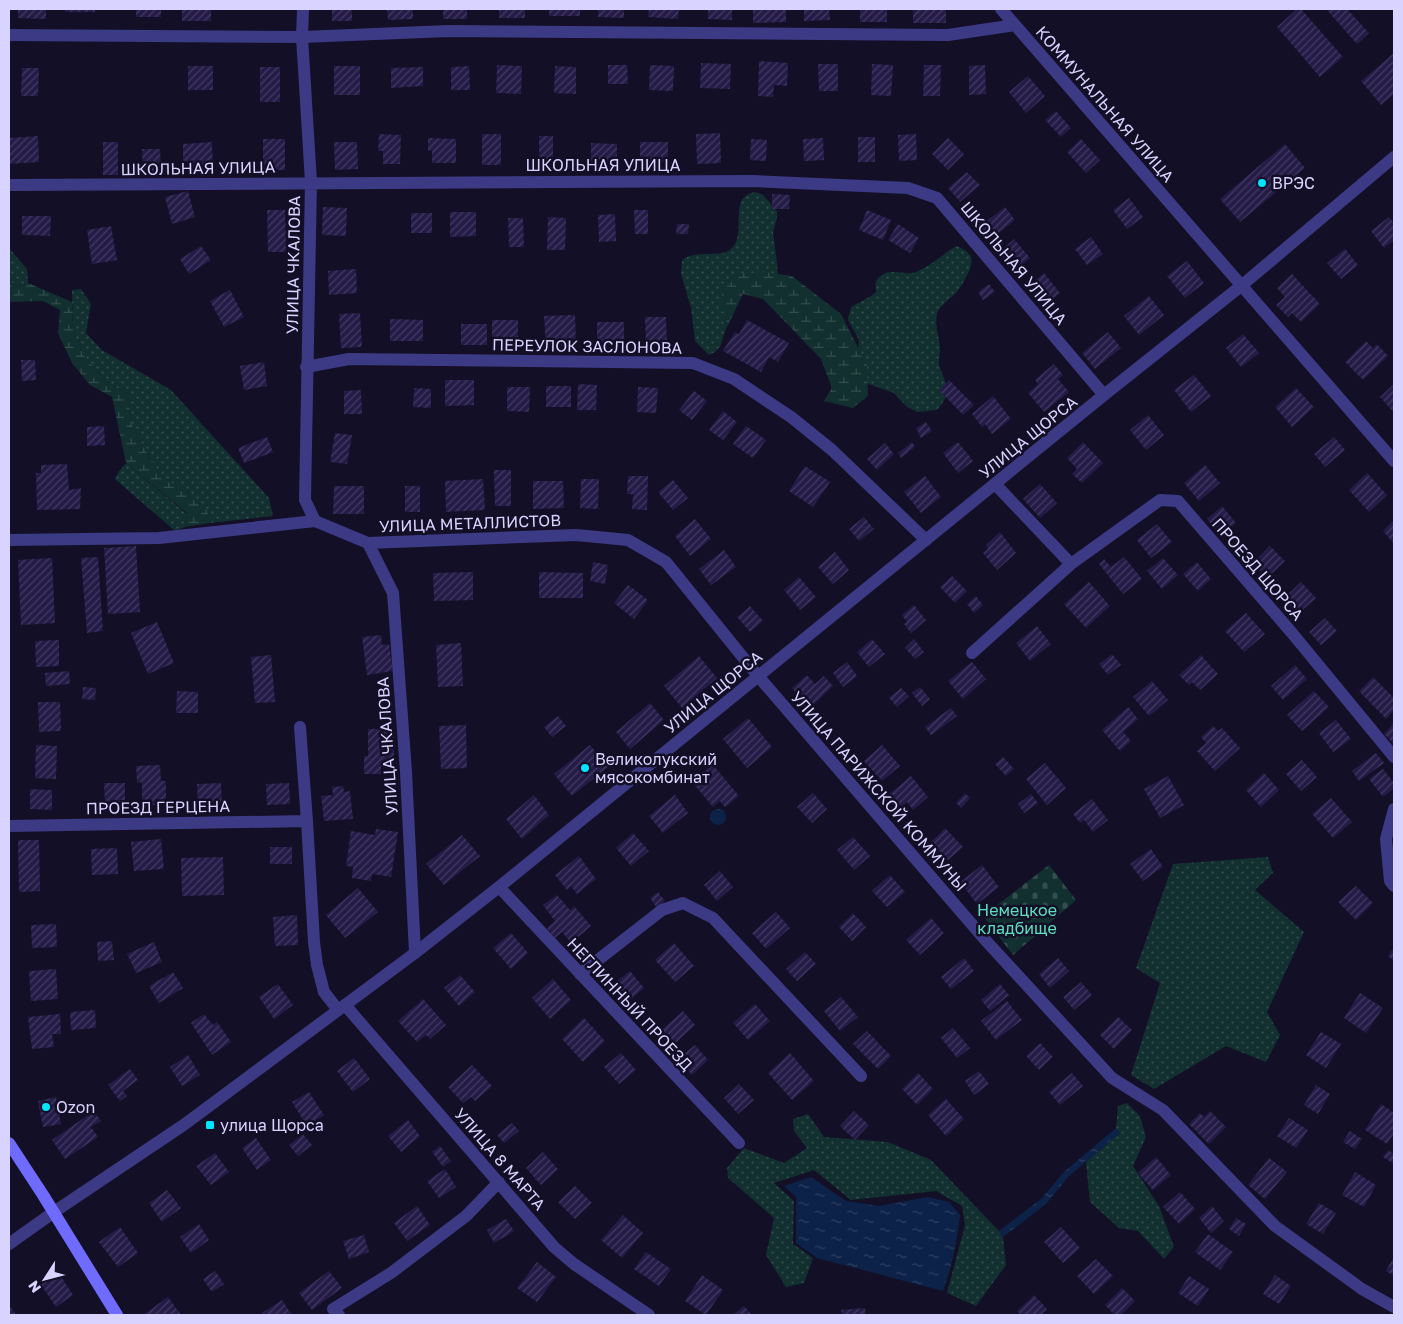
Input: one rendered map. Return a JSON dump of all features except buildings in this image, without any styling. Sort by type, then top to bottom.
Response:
[{"type":"main road","points":[[9,1143],[117,1315]]},
{"type":"street","name":"УЛИЦА ЧКАЛОВА","points":[[303,9],[302,37],[311,182],[306,367],[305,500],[315,521]]},
{"type":"street","points":[[1001,9],[1015,24]]},
{"type":"street","name":"КОММУНАЛЬНАЯ УЛИЦА","points":[[9,35],[302,37],[448,31],[948,35],[1015,24],[1394,461]]},
{"type":"street","name":"УЛИЦА ЩОРСА","points":[[9,1244],[184,1124],[415,953],[1241,286],[1394,157]]},
{"type":"street","name":"ШКОЛЬНАЯ УЛИЦА","points":[[9,185],[752,181],[908,188],[937,198],[1104,395]]},
{"type":"street","name":"ПЕРЕУЛОК ЗАСЛОНОВА","points":[[306,367],[349,359],[693,363],[734,379],[791,417],[832,450],[926,540]]},
{"type":"street","points":[[995,484],[1071,564]]},
{"type":"street","name":"ПРОЕЗД ЩОРСА","points":[[972,653],[1071,564],[1160,500],[1178,501],[1292,633],[1394,757]]},
{"type":"street","name":"УЛИЦА МЕТАЛЛИСТОВ","points":[[9,540],[159,538],[315,521],[368,543],[576,535],[628,540],[666,562],[758,676]]},
{"type":"street","name":"УЛИЦА ЧКАЛОВА","points":[[368,543],[393,593],[406,772],[415,953]]},
{"type":"street","name":"УЛИЦА ПАРИЖСКОЙ КОММУНЫ","points":[[758,676],[988,943],[1112,1078],[1163,1110],[1274,1226],[1362,1289],[1394,1307]]},
{"type":"street","points":[[300,727],[317,965],[324,992],[342,1007]]},
{"type":"street","points":[[1394,809],[1386,839],[1390,881],[1394,886]]},
{"type":"street","name":"ПРОЕЗД ГЕРЦЕНА","points":[[9,826],[308,821]]},
{"type":"street","name":"НЕГЛИННЫЙ ПРОЕЗД","points":[[499,887],[739,1143]]},
{"type":"street","points":[[580,974],[662,910],[683,902],[713,918],[861,1076]]},
{"type":"street","name":"УЛИЦА 8 МАРТА","points":[[342,1007],[499,1182],[554,1247],[574,1264],[649,1315]]},
{"type":"street","points":[[339,1315],[334,1309],[391,1273],[466,1216],[499,1182]]},
{"type":"green space","points":[[756,192],[763,195],[777,211],[773,232],[780,308],[749,291],[737,297],[724,320],[725,331],[720,347],[709,355],[695,341],[691,308],[681,274],[682,260],[696,255],[723,253],[733,247],[737,240],[742,200],[747,195]]},
{"type":"green space","points":[[956,246],[970,255],[971,263],[959,289],[944,303],[937,316],[936,326],[940,345],[939,365],[946,383],[947,393],[937,410],[917,412],[906,406],[894,393],[863,382],[858,355],[859,340],[848,320],[851,307],[876,292],[876,282],[882,275],[890,272],[916,272]]},
{"type":"green space","points":[[9,248],[27,269],[28,283],[18,286],[9,281]]},
{"type":"green space","points":[[764,272],[792,276],[841,314],[867,365],[868,396],[853,408],[824,401],[832,388],[821,359],[763,299],[743,294],[725,331],[721,311],[722,291],[739,274]]},
{"type":"green space","points":[[9,281],[18,286],[28,283],[72,302],[73,330],[85,357],[109,384],[128,394],[132,426],[158,472],[207,510],[210,523],[185,527],[187,513],[126,463],[112,397],[90,385],[72,363],[58,333],[60,310],[43,301],[9,302]]},
{"type":"green space","points":[[81,289],[91,304],[86,333],[102,350],[171,390],[269,498],[273,516],[210,523],[207,510],[158,472],[132,426],[128,394],[109,384],[85,357],[73,330],[72,290]]},
{"type":"green space","points":[[126,463],[187,514],[185,527],[175,531],[115,479]]},
{"type":"green space","points":[[1268,857],[1273,873],[1255,890],[1304,932],[1267,1012],[1280,1035],[1266,1062],[1226,1046],[1154,1089],[1131,1075],[1160,983],[1136,968],[1173,864]]},
{"type":"green space","name":"Немецкое кладбище","points":[[1049,865],[1076,900],[1013,955],[983,916]]},
{"type":"green space","points":[[1127,1103],[1140,1116],[1146,1137],[1133,1166],[1159,1206],[1174,1247],[1164,1259],[1138,1231],[1119,1228],[1090,1202],[1086,1162],[1120,1133],[1116,1128],[1118,1106]]},
{"type":"green space","points":[[808,1114],[824,1137],[888,1142],[931,1160],[999,1231],[1003,1237],[1006,1265],[976,1306],[947,1293],[965,1225],[962,1206],[936,1191],[851,1200],[814,1170],[774,1183],[794,1201],[793,1244],[813,1258],[804,1283],[786,1287],[766,1255],[774,1218],[728,1178],[727,1168],[744,1148],[784,1163],[807,1148],[794,1131],[793,1119]]},
{"type":"water","points":[[715,809],[721,809],[726,814],[724,823],[715,825],[710,820],[710,814]]},
{"type":"water","points":[[1116,1128],[1120,1133],[1069,1176],[1046,1204],[1003,1237],[999,1231],[1041,1199],[1064,1172]]},
{"type":"water","points":[[811,1177],[846,1201],[879,1206],[928,1197],[949,1202],[960,1215],[954,1253],[943,1291],[817,1258],[796,1243],[796,1197],[784,1186]]},
{"type":"place","name":"ВРЭС","points":[[1262,183]]},
{"type":"place","name":"Великолукский мясокомбинат","points":[[585,768]]},
{"type":"place","name":"Ozon","points":[[46,1107]]},
{"type":"place","name":"улица Щорса","points":[[210,1125]]}]
